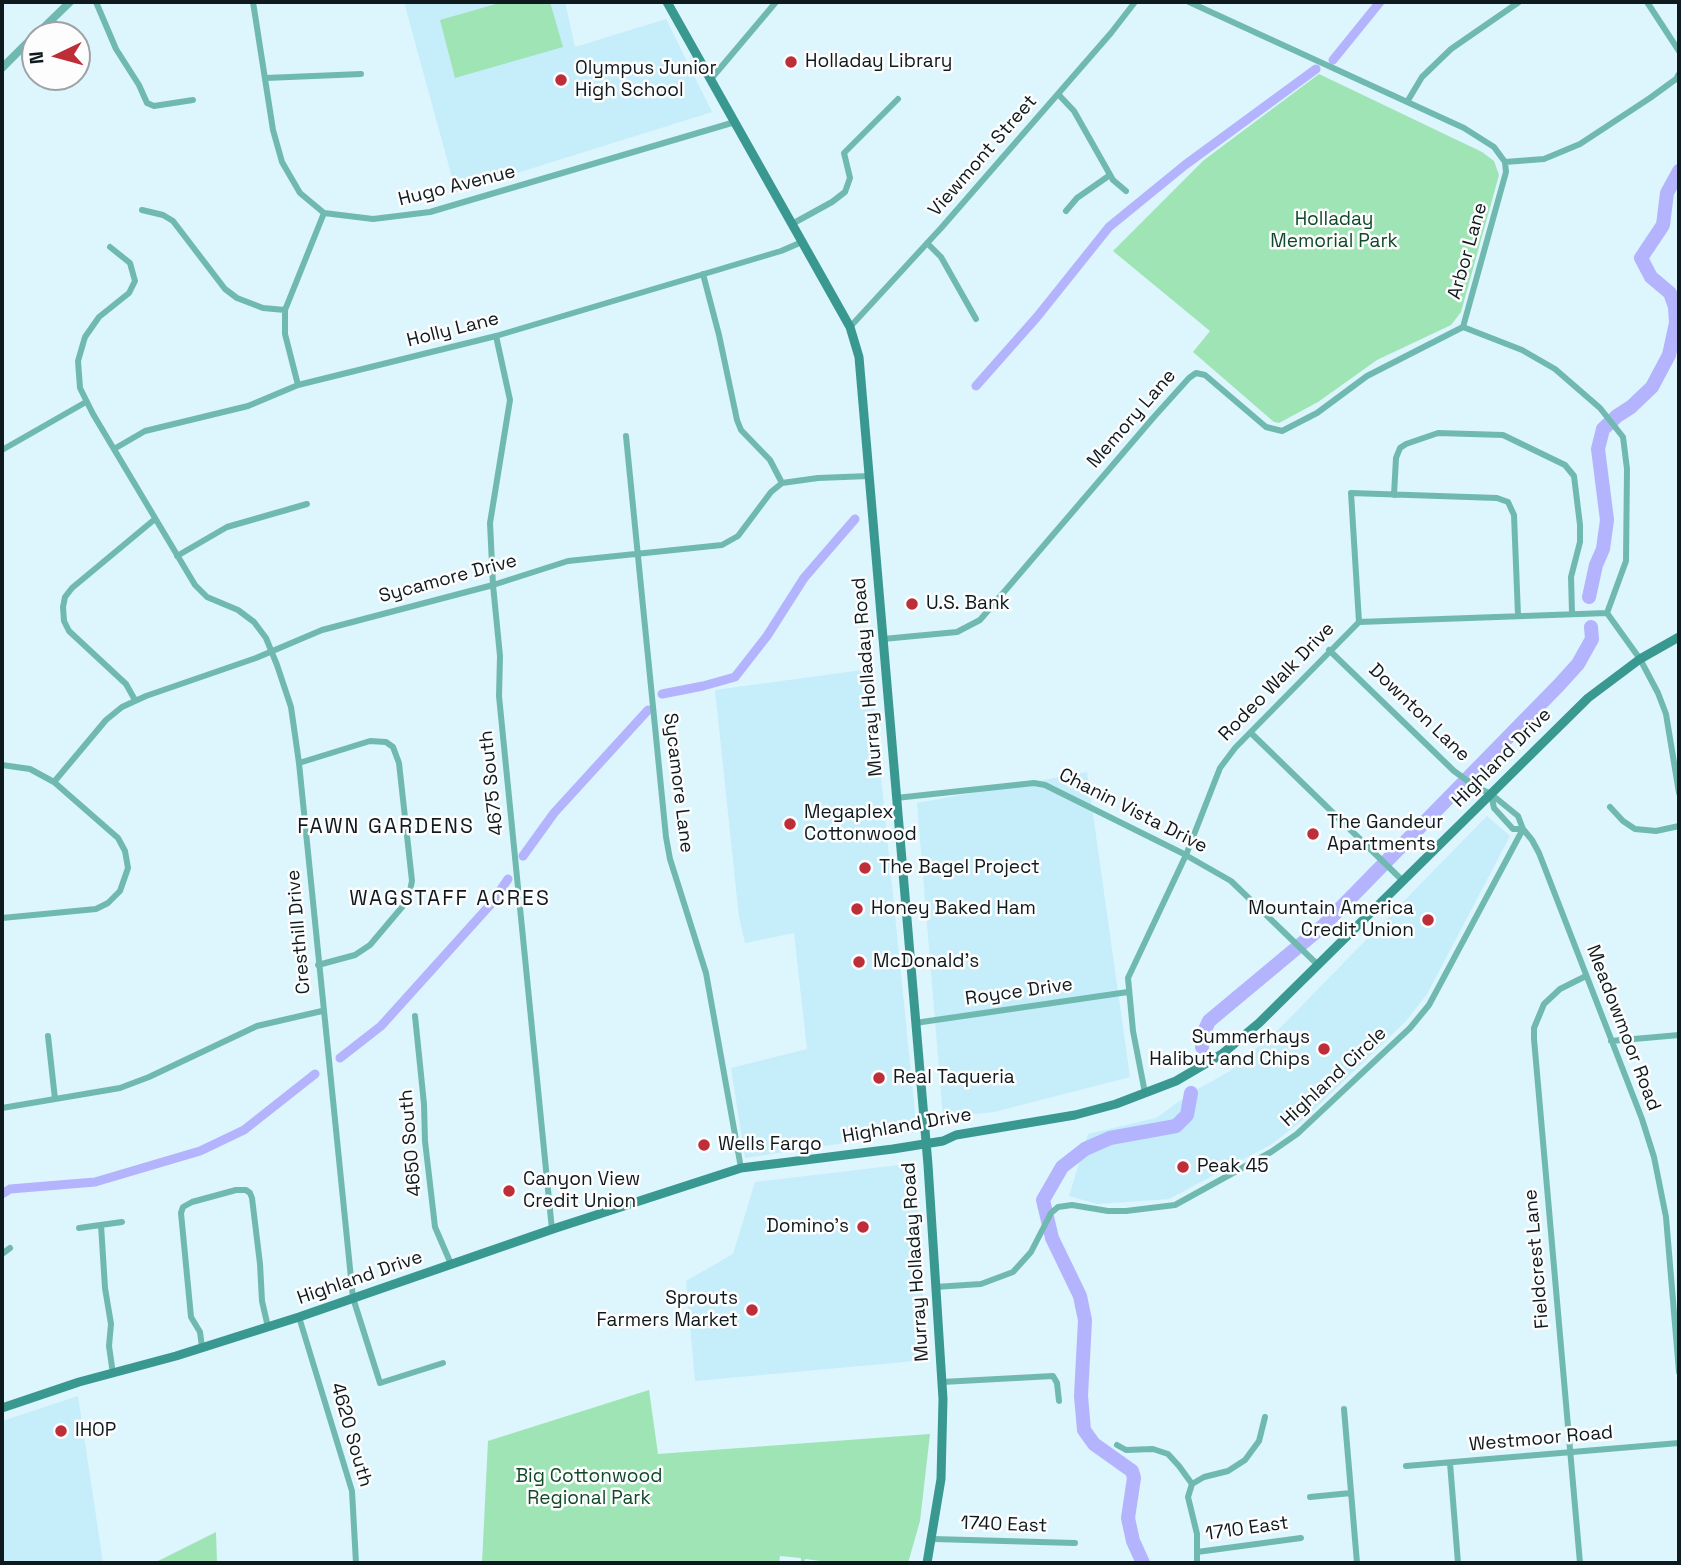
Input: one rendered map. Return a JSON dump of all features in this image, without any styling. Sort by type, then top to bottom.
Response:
[{"type":"main road","name":"Murray Holladay Road","points":[[667,2],[850,327],[859,357],[925,1143],[942,1382],[942,1465],[933,1539],[927,1563]]},
{"type":"main road","name":"Highland Drive","points":[[2,1408],[79,1382],[299,1317],[741,1168],[943,1141],[956,1135],[1075,1115],[1145,1093],[1192,1072],[1222,1054],[1253,1029],[1588,698],[1640,659],[1679,637]]},
{"type":"street","points":[[50,21],[70,2]]},
{"type":"street","points":[[96,2],[116,49],[139,85],[146,103],[154,106],[193,100]]},
{"type":"street","points":[[253,2],[273,130],[282,162],[300,193],[324,213],[285,310],[285,334],[298,385]]},
{"type":"street","points":[[711,79],[776,2]]},
{"type":"street","name":"Viewmont Street","points":[[850,327],[928,243],[1135,2]]},
{"type":"street","points":[[1189,2],[1464,128],[1494,147],[1505,162],[1544,159],[1580,144],[1650,98],[1679,74]]},
{"type":"street","points":[[1407,102],[1422,78],[1451,48],[1519,2]]},
{"type":"street","points":[[1647,2],[1679,51]]},
{"type":"street","points":[[2,68],[21,49]]},
{"type":"street","points":[[266,78],[361,74]]},
{"type":"street","points":[[1058,94],[1074,111],[1110,176],[1126,191]]},
{"type":"street","points":[[792,223],[845,192],[850,178],[844,153],[898,99]]},
{"type":"street","name":"Hugo Avenue","points":[[324,213],[373,219],[430,212],[734,122]]},
{"type":"street","name":"Arbor Lane","points":[[1505,162],[1506,172],[1463,327],[1522,350],[1555,369],[1583,391],[1617,426],[1623,437],[1626,452],[1626,552],[1621,577],[1607,613]]},
{"type":"street","points":[[1066,211],[1077,198],[1110,176]]},
{"type":"street","points":[[142,210],[163,215],[173,221],[225,289],[237,298],[263,307],[285,310]]},
{"type":"street","name":"Holly Lane","points":[[114,449],[145,431],[248,407],[298,385],[496,336],[781,251],[802,242]]},
{"type":"street","points":[[928,243],[940,257],[976,319]]},
{"type":"street","name":"Cresthill Drive","points":[[110,247],[130,263],[135,281],[129,293],[95,321],[82,343],[78,376],[86,402],[199,590],[249,618],[262,632],[272,652],[291,707],[299,763],[353,1298],[380,1383],[443,1363]]},
{"type":"street","points":[[703,274],[737,420],[741,430],[770,460],[782,483],[869,476]]},
{"type":"street","name":"Memory Lane","points":[[883,639],[957,632],[980,620],[1153,418],[1196,373],[1205,375],[1266,427],[1282,431],[1317,413],[1367,376],[1463,327]]},
{"type":"street","name":"4675 South","points":[[496,336],[510,400],[491,518],[493,585],[500,656],[499,696],[552,1230]]},
{"type":"street","points":[[2,450],[86,402]]},
{"type":"street","points":[[1394,495],[1396,458],[1400,448],[1438,433],[1503,435],[1571,470],[1575,480],[1580,530],[1571,577],[1572,613]]},
{"type":"street","name":"Sycamore Lane","points":[[626,436],[666,836],[670,859],[706,973],[741,1168]]},
{"type":"street","name":"Sycamore Drive","points":[[54,782],[106,720],[135,700],[272,652],[337,625],[493,585],[568,561],[727,543],[741,532],[771,492],[782,483]]},
{"type":"street","points":[[1359,622],[1351,493],[1497,498],[1508,502],[1514,515],[1518,615]]},
{"type":"street","points":[[177,556],[227,527],[307,504]]},
{"type":"street","points":[[135,700],[126,684],[69,631],[64,621],[63,607],[65,597],[72,588],[155,519]]},
{"type":"street","points":[[1607,613],[1640,659],[1658,693],[1666,714],[1679,793]]},
{"type":"street","name":"Rodeo Walk Drive","points":[[1145,1093],[1139,1071],[1128,992],[1130,973],[1186,855],[1220,768],[1235,748],[1329,650],[1359,622],[1607,613]]},
{"type":"street","name":"Downton Lane","points":[[1329,650],[1454,771],[1491,794]]},
{"type":"street","points":[[1251,733],[1404,881]]},
{"type":"street","points":[[299,763],[370,741],[386,742],[393,747],[399,762],[412,881],[408,901],[370,945],[355,955],[318,965]]},
{"type":"street","points":[[2,765],[30,769],[54,782],[118,838],[125,851],[128,867],[124,884],[114,898],[102,907],[84,912],[2,918]]},
{"type":"street","name":"Chanin Vista Drive","points":[[896,798],[1034,783],[1045,785],[1186,855],[1231,881],[1318,965]]},
{"type":"street","name":"Meadowmoor Road","points":[[1491,794],[1494,808],[1513,830],[1523,829]]},
{"type":"street","name":"Meadowmoor Road","points":[[1491,794],[1518,816],[1539,853],[1642,1119],[1661,1189],[1679,1372]]},
{"type":"street","points":[[1610,807],[1635,829],[1656,831],[1679,826]]},
{"type":"street","name":"Highland Circle","points":[[935,1287],[981,1284],[1004,1277],[1031,1252],[1051,1213],[1058,1207],[1079,1206],[1126,1211],[1175,1205],[1297,1134],[1410,1028],[1429,1005],[1523,829]]},
{"type":"street","name":"Fieldcrest Lane","points":[[1580,1563],[1534,1028],[1544,1004],[1560,989],[1586,976]]},
{"type":"street","name":"Royce Drive","points":[[915,1023],[1128,992]]},
{"type":"street","points":[[2,1108],[107,1091],[133,1083],[257,1026],[322,1011]]},
{"type":"street","name":"4650 South","points":[[415,1016],[435,1227],[451,1264]]},
{"type":"street","points":[[1611,1041],[1679,1035]]},
{"type":"street","points":[[48,1036],[55,1099]]},
{"type":"street","points":[[202,1347],[200,1332],[190,1311],[181,1210],[192,1202],[236,1190],[246,1190],[253,1198],[262,1301],[268,1327]]},
{"type":"street","points":[[79,1228],[122,1222]]},
{"type":"street","points":[[102,1225],[113,1374]]},
{"type":"street","points":[[2,1254],[10,1248]]},
{"type":"street","name":"4620 South","points":[[299,1317],[350,1479],[356,1563]]},
{"type":"street","points":[[942,1382],[1053,1377],[1057,1383],[1059,1401]]},
{"type":"street","points":[[1344,1409],[1357,1563]]},
{"type":"street","points":[[1197,1563],[1196,1530],[1188,1497],[1192,1484],[1200,1478],[1228,1471],[1245,1461],[1259,1441],[1265,1417]]},
{"type":"street","name":"Westmoor Road","points":[[1406,1466],[1679,1443]]},
{"type":"street","points":[[1117,1446],[1129,1450],[1153,1449],[1168,1454],[1192,1484]]},
{"type":"street","points":[[1450,1462],[1458,1563]]},
{"type":"street","points":[[1310,1497],[1351,1493]]},
{"type":"street","name":"1710 East","points":[[1196,1552],[1301,1538]]},
{"type":"street","name":"1740 East","points":[[933,1539],[1075,1543]]},
{"type":"shaded area","name":"Olympus Junior High School","points":[[404,2],[565,2],[575,47],[666,19],[712,112],[456,192]]},
{"type":"shaded area","points":[[870,669],[917,1132],[745,1158],[731,1068],[807,1049],[794,933],[745,943],[739,917],[715,690]]},
{"type":"shaded area","points":[[1087,772],[1130,1077],[994,1112],[943,1117],[917,803]]},
{"type":"shaded area","points":[[1487,816],[1510,836],[1427,994],[1405,1022],[1305,1118],[1272,1144],[1169,1199],[1097,1204],[1069,1196],[1088,1134],[1156,1118],[1191,1093],[1230,1071],[1278,1030]]},
{"type":"shaded area","points":[[916,1163],[926,1360],[695,1381],[686,1281],[733,1254],[755,1182]]},
{"type":"shaded area","points":[[78,1396],[103,1563],[2,1563],[2,1421]]},
{"type":"green space","points":[[503,2],[550,2],[563,47],[455,78],[440,20]]},
{"type":"green space","name":"Holladay Memorial Park","points":[[1319,74],[1482,152],[1494,161],[1499,175],[1461,312],[1451,325],[1377,360],[1318,402],[1279,423],[1274,422],[1193,352],[1210,331],[1113,251],[1204,160]]},
{"type":"green space","name":"Big Cottonwood Regional Park","points":[[649,1390],[658,1454],[930,1434],[920,1521],[908,1563],[821,1563],[805,1559],[804,1563],[801,1563],[801,1558],[780,1556],[779,1563],[482,1563],[488,1441]]},
{"type":"green space","points":[[216,1532],[217,1563],[154,1563]]},
{"type":"waterway","points":[[1333,60],[1380,2]]},
{"type":"waterway","points":[[976,386],[1037,317],[1109,227],[1185,165],[1316,69]]},
{"type":"waterway","points":[[1589,597],[1596,565],[1603,549],[1607,520],[1598,449],[1603,429],[1652,387],[1669,355],[1676,323],[1675,307],[1670,293],[1651,277],[1641,258],[1663,225],[1667,193],[1679,171]]},
{"type":"waterway","points":[[662,694],[735,677],[767,636],[804,578],[855,519]]},
{"type":"waterway","points":[[1202,1047],[1209,1021],[1323,926],[1559,685],[1578,664],[1592,639],[1591,627]]},
{"type":"waterway","points":[[523,856],[554,813],[648,710]]},
{"type":"waterway","points":[[340,1058],[381,1026],[491,904],[508,879]]},
{"type":"waterway","points":[[2,1194],[10,1189],[95,1182],[200,1151],[244,1130],[315,1074]]},
{"type":"waterway","points":[[1143,1563],[1133,1541],[1128,1518],[1134,1478],[1132,1471],[1094,1444],[1084,1430],[1081,1396],[1085,1320],[1080,1296],[1052,1238],[1043,1200],[1062,1167],[1085,1149],[1110,1138],[1176,1126],[1187,1115],[1191,1093]]},
{"type":"place","name":"Holladay Library","points":[[791,62]]},
{"type":"place","name":"Olympus Junior High School","points":[[561,80]]},
{"type":"place","name":"U.S. Bank","points":[[912,604]]},
{"type":"place","name":"Megaplex Cottonwood","points":[[790,824]]},
{"type":"place","name":"The Gandeur Apartments","points":[[1313,834]]},
{"type":"place","name":"The Bagel Project","points":[[865,868]]},
{"type":"place","name":"Honey Baked Ham","points":[[857,909]]},
{"type":"place","name":"Mountain America Credit Union","points":[[1428,920]]},
{"type":"place","name":"McDonald's","points":[[859,962]]},
{"type":"place","name":"Summerhays Halibut and Chips","points":[[1324,1049]]},
{"type":"place","name":"Real Taqueria","points":[[879,1078]]},
{"type":"place","name":"Wells Fargo","points":[[704,1145]]},
{"type":"place","name":"Peak 45","points":[[1183,1167]]},
{"type":"place","name":"Canyon View Credit Union","points":[[509,1191]]},
{"type":"place","name":"Domino's","points":[[863,1227]]},
{"type":"place","name":"Sprouts Farmers Market","points":[[752,1310]]},
{"type":"place","name":"IHOP","points":[[61,1431]]},
{"type":"district","name":"FAWN GARDENS","points":[[386,827]]},
{"type":"district","name":"WAGSTAFF ACRES","points":[[450,899]]}]
